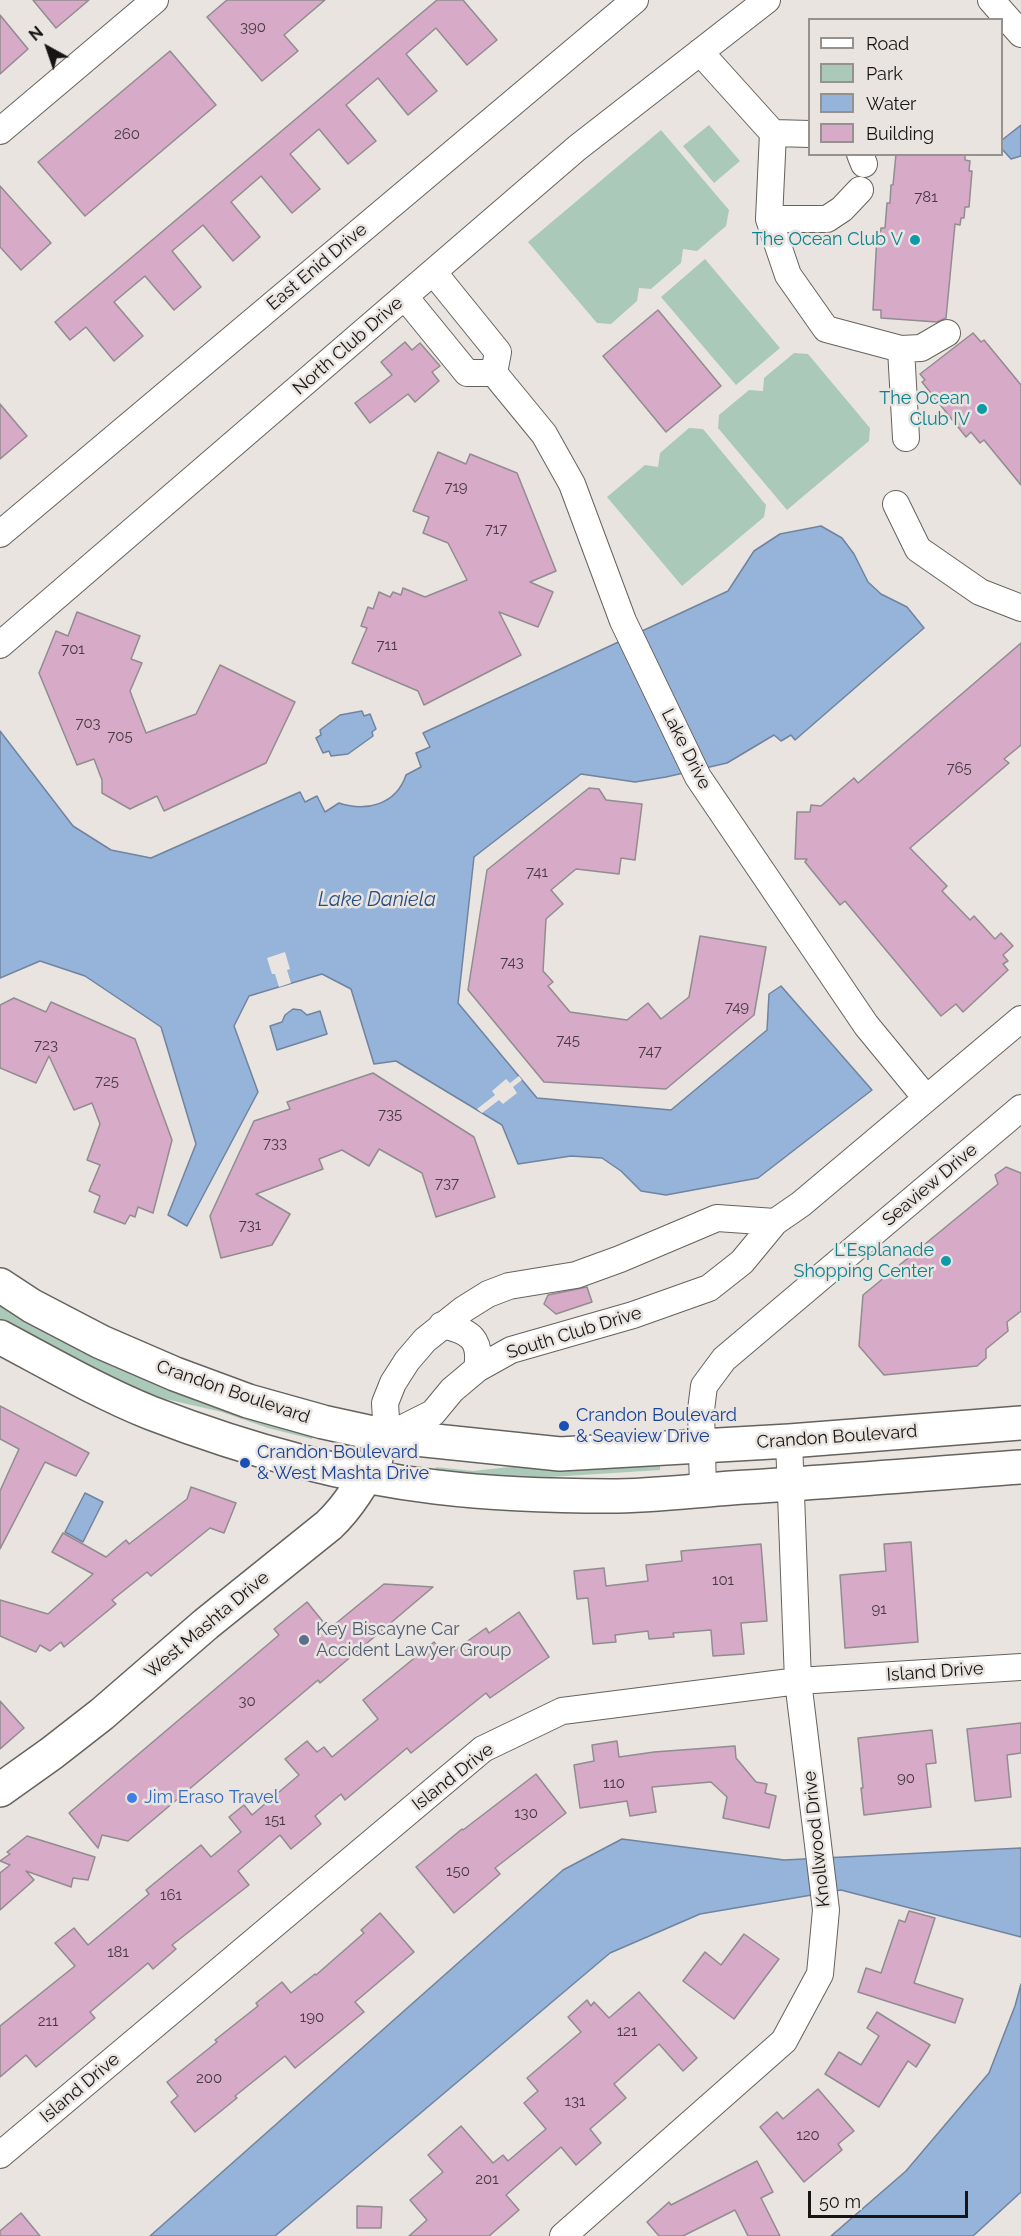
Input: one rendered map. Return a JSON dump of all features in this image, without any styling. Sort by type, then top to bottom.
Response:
[{"type":"main road","name":"Crandon Boulevard","points":[[0,1285],[32,1306],[100,1342],[175,1374],[248,1401],[323,1422],[387,1436],[554,1454],[702,1447],[1021,1423]]},
{"type":"main road","points":[[0,1337],[62,1371],[149,1412],[211,1434],[281,1455],[367,1476],[434,1487],[494,1493],[612,1496],[1021,1467]]},
{"type":"main road","name":"West Mashta Drive","points":[[0,1790],[102,1714],[206,1624],[329,1525],[341,1513],[367,1476],[387,1436]]},
{"type":"street","points":[[0,131],[156,0]]},
{"type":"street","name":"East Enid Drive","points":[[0,534],[635,0]]},
{"type":"street","points":[[767,0],[700,52],[773,133],[769,219],[788,275],[826,329],[901,349],[921,348],[947,333]]},
{"type":"street","points":[[991,0],[1021,34]]},
{"type":"street","name":"North Club Drive","points":[[0,645],[577,148],[700,52]]},
{"type":"street","points":[[773,133],[808,134]]},
{"type":"street","points":[[769,219],[827,219],[842,209],[860,190]]},
{"type":"street","points":[[405,297],[467,373],[494,373],[498,352],[434,273]]},
{"type":"street","points":[[901,349],[906,438]]},
{"type":"street","name":"Lake Drive","points":[[494,373],[544,434],[572,484],[623,621],[698,777],[866,1025],[926,1098]]},
{"type":"street","points":[[896,504],[918,549],[980,592],[1021,608]]},
{"type":"street","name":"South Club Drive","points":[[387,1436],[432,1413],[452,1390],[477,1369],[511,1350],[633,1315],[709,1288],[742,1262],[775,1222],[801,1204],[1021,1019]]},
{"type":"street","name":"Seaview Drive","points":[[703,1490],[701,1410],[704,1386],[724,1359],[1021,1108]]},
{"type":"street","points":[[387,1436],[385,1402],[406,1361],[442,1325],[488,1294],[509,1286],[576,1275],[629,1256],[717,1218],[775,1222]]},
{"type":"street","points":[[442,1325],[466,1332],[475,1341],[479,1354],[477,1369]]},
{"type":"street","name":"Knollwood Drive","points":[[563,2236],[784,2041],[820,1974],[826,1910],[798,1681],[789,1441]]},
{"type":"street","name":"Island Drive","points":[[0,2155],[483,1749],[562,1712],[798,1681],[1021,1667]]},
{"type":"green space","points":[[709,125],[740,161],[714,183],[683,146]]},
{"type":"green space","points":[[661,130],[729,210],[726,226],[697,251],[683,249],[681,263],[651,289],[639,288],[637,301],[611,324],[597,323],[528,242]]},
{"type":"green space","points":[[705,259],[780,348],[736,385],[661,297]]},
{"type":"green space","points":[[794,353],[808,354],[870,428],[869,441],[787,510],[718,428],[719,415],[749,390],[763,391],[764,378]]},
{"type":"green space","points":[[689,428],[703,429],[766,505],[764,517],[682,586],[607,497],[645,465],[658,467],[660,453]]},
{"type":"green space","points":[[0,1304],[313,1433],[312,1439],[268,1428],[222,1412],[161,1398],[116,1383],[0,1322]]},
{"type":"green space","points":[[660,1463],[660,1470],[534,1478],[486,1478],[435,1472],[436,1467],[473,1471],[537,1464]]},
{"type":"water","points":[[1021,125],[1021,156],[1011,159],[1003,150],[1003,139]]},
{"type":"water","name":"Lake Daniela","points":[[821,526],[842,538],[854,554],[868,582],[881,594],[907,607],[924,628],[795,740],[791,735],[781,741],[774,735],[727,763],[635,782],[581,774],[474,857],[458,1003],[537,1098],[671,1110],[767,1030],[769,994],[781,986],[872,1090],[758,1178],[666,1195],[641,1191],[621,1171],[602,1158],[571,1156],[518,1164],[502,1125],[396,1061],[374,1064],[351,989],[322,974],[249,996],[234,1026],[258,1092],[187,1226],[168,1215],[196,1144],[161,1027],[85,976],[40,961],[0,978],[0,731],[73,826],[111,850],[151,858],[300,792],[305,802],[317,796],[325,812],[339,803],[359,807],[379,804],[395,793],[406,775],[421,767],[416,753],[430,747],[423,733],[728,591],[754,551],[780,534]]},
{"type":"water","points":[[362,711],[364,716],[370,714],[376,729],[372,732],[373,736],[348,754],[331,756],[329,751],[323,753],[316,738],[321,735],[320,730],[340,715]]},
{"type":"water","points":[[293,1009],[301,1010],[307,1015],[320,1011],[327,1034],[277,1050],[270,1026],[282,1022],[285,1015]]},
{"type":"water","points":[[85,1493],[103,1502],[83,1542],[65,1532]]},
{"type":"water","points":[[622,1839],[784,1860],[1021,1848],[1021,1937],[841,1890],[700,1914],[610,1953],[275,2236],[150,2236],[563,1870]]},
{"type":"water","points":[[1021,1984],[1021,2192],[973,2236],[831,2236],[906,2171],[989,2073]]},
{"type":"pier","points":[[285,952],[291,983],[279,987],[267,958]]},
{"type":"pier","points":[[519,1076],[522,1080],[513,1087],[517,1093],[503,1104],[499,1100],[482,1113],[477,1109],[495,1095],[492,1091],[506,1079],[510,1083]]},
{"type":"building","points":[[33,0],[89,0],[56,28]]},
{"type":"building","points":[[227,0],[325,0],[284,35],[298,51],[262,81],[207,17]]},
{"type":"building","points":[[437,0],[463,0],[497,40],[467,65],[436,28],[406,54],[437,91],[408,115],[378,78],[346,105],[376,141],[348,164],[319,129],[290,154],[320,189],[292,213],[261,176],[231,202],[260,237],[233,261],[203,225],[172,251],[201,287],[174,310],[145,276],[114,302],[143,336],[114,361],[86,327],[70,340],[55,322]]},
{"type":"building","points":[[0,15],[28,49],[0,74]]},
{"type":"building","points":[[170,51],[216,105],[85,216],[38,162]]},
{"type":"building","name":"The Ocean Club V","points":[[896,156],[965,156],[965,160],[970,161],[969,171],[972,171],[969,207],[965,207],[964,218],[961,218],[960,225],[955,224],[946,318],[937,322],[881,318],[881,310],[873,310],[877,235],[880,235],[881,228],[885,228],[887,203],[890,203],[891,185],[893,185]]},
{"type":"building","points":[[0,186],[51,243],[21,270],[0,247]]},
{"type":"building","points":[[658,310],[721,386],[666,432],[603,356]]},
{"type":"building","name":"The Ocean Club IV","points":[[973,333],[981,342],[984,340],[1021,385],[1021,485],[984,440],[980,443],[971,432],[966,437],[922,382],[925,380],[920,374]]},
{"type":"building","points":[[405,342],[412,350],[420,343],[440,366],[432,372],[439,381],[415,402],[408,394],[370,423],[355,403],[392,375],[381,362]]},
{"type":"building","points":[[0,404],[27,436],[0,459]]},
{"type":"building","points":[[438,452],[466,464],[470,454],[517,473],[556,571],[530,582],[553,592],[538,627],[499,612],[521,655],[424,705],[418,691],[352,663],[367,628],[361,626],[368,607],[373,609],[379,592],[390,597],[393,592],[401,595],[403,588],[425,597],[467,580],[448,543],[423,533],[429,517],[413,511]]},
{"type":"building","points":[[77,612],[140,636],[131,659],[142,663],[130,691],[146,733],[196,714],[220,665],[295,702],[266,763],[164,811],[157,796],[130,809],[102,793],[102,780],[94,759],[77,765],[39,673],[56,631],[68,636]]},
{"type":"building","points":[[1021,643],[1021,745],[1004,759],[1009,763],[910,848],[947,886],[942,891],[970,920],[974,916],[995,939],[1001,933],[1013,946],[1003,955],[1008,961],[1003,964],[1008,970],[963,1012],[956,1004],[941,1016],[845,901],[840,905],[805,862],[807,859],[795,859],[797,812],[810,812],[811,805],[821,806],[854,778],[858,783]]},
{"type":"building","points":[[589,788],[599,789],[606,800],[642,804],[635,860],[621,858],[619,874],[576,869],[551,890],[563,904],[546,919],[543,971],[553,982],[548,986],[570,1012],[627,1020],[648,1003],[661,1019],[689,997],[700,936],[766,947],[754,1015],[666,1089],[544,1082],[468,990],[487,870]]},
{"type":"building","points":[[14,998],[46,1012],[51,1002],[135,1039],[172,1140],[153,1213],[138,1207],[135,1217],[130,1215],[125,1224],[94,1212],[100,1196],[89,1191],[100,1165],[87,1160],[100,1124],[92,1103],[74,1110],[49,1056],[36,1083],[0,1068],[0,1005]]},
{"type":"building","points":[[373,1073],[474,1137],[495,1197],[436,1217],[422,1173],[379,1149],[369,1166],[342,1150],[319,1159],[323,1169],[256,1194],[290,1214],[272,1245],[221,1258],[210,1216],[254,1121],[290,1109],[287,1102]]},
{"type":"building","name":"L'Esplanade Shopping Center","points":[[1006,1167],[1021,1173],[1021,1311],[1007,1322],[1008,1331],[986,1349],[986,1358],[977,1366],[884,1375],[859,1346],[863,1295],[998,1184],[995,1175]]},
{"type":"building","points":[[587,1287],[592,1302],[556,1314],[544,1304],[548,1295]]},
{"type":"building","points":[[0,1406],[89,1453],[76,1476],[45,1462],[0,1549],[0,1491],[19,1449],[0,1439]]},
{"type":"building","points":[[191,1487],[236,1503],[224,1533],[210,1528],[151,1576],[147,1572],[112,1600],[116,1604],[64,1647],[61,1642],[50,1651],[40,1645],[36,1652],[0,1636],[0,1600],[48,1614],[93,1574],[52,1552],[63,1533],[106,1557],[126,1540],[129,1544],[187,1499]]},
{"type":"building","points":[[911,1542],[918,1642],[845,1648],[840,1575],[886,1571],[884,1544]]},
{"type":"building","points":[[761,1544],[767,1621],[741,1623],[744,1654],[713,1656],[711,1630],[673,1633],[674,1637],[649,1639],[648,1631],[615,1635],[616,1642],[593,1644],[588,1598],[577,1599],[574,1571],[604,1568],[606,1586],[648,1581],[646,1565],[682,1561],[681,1551]]},
{"type":"building","points":[[384,1584],[433,1587],[320,1683],[318,1680],[128,1841],[102,1835],[98,1848],[69,1813],[279,1635],[274,1629],[307,1602],[329,1629]]},
{"type":"building","points":[[519,1612],[549,1657],[490,1698],[486,1693],[411,1753],[407,1748],[345,1800],[341,1794],[315,1816],[321,1824],[291,1849],[280,1835],[238,1871],[249,1885],[172,1945],[176,1949],[153,1969],[148,1963],[90,2012],[95,2018],[36,2067],[26,2055],[0,2077],[0,2026],[75,1966],[55,1943],[74,1928],[88,1945],[149,1894],[146,1890],[201,1845],[211,1857],[241,1832],[229,1817],[244,1805],[252,1815],[299,1775],[285,1759],[307,1741],[317,1752],[324,1747],[332,1757],[378,1719],[363,1700],[434,1642],[445,1657],[486,1628],[489,1633]]},
{"type":"building","points":[[0,1701],[24,1728],[0,1749]]},
{"type":"building","points":[[1021,1723],[1021,1753],[1007,1755],[1011,1797],[975,1801],[967,1729]]},
{"type":"building","points":[[932,1730],[936,1763],[926,1764],[931,1807],[864,1815],[858,1738]]},
{"type":"building","points":[[617,1741],[619,1757],[735,1746],[736,1758],[756,1782],[767,1784],[765,1793],[776,1796],[769,1828],[723,1818],[727,1797],[711,1782],[652,1787],[656,1812],[630,1816],[627,1801],[580,1808],[574,1765],[594,1761],[592,1745]]},
{"type":"building","points":[[536,1774],[566,1813],[495,1868],[500,1874],[454,1913],[416,1867],[462,1829]]},
{"type":"building","points":[[27,1836],[95,1857],[88,1880],[73,1878],[71,1887],[26,1871],[34,1880],[0,1910],[0,1873],[10,1865],[0,1861],[10,1854],[7,1852]]},
{"type":"building","points":[[909,1911],[935,1918],[914,1983],[963,1999],[955,2023],[858,1992],[866,1968],[881,1973],[899,1920],[905,1922]]},
{"type":"building","points":[[380,1913],[414,1952],[355,2002],[364,2012],[295,2068],[285,2056],[195,2132],[171,2102],[178,2096],[167,2082],[217,2042],[215,2040],[258,2006],[256,2003],[282,1982],[291,1993],[316,1975],[364,1933],[361,1930]]},
{"type":"building","points":[[744,1934],[779,1959],[734,2019],[683,1981],[705,1952],[721,1965]]},
{"type":"building","points":[[639,1992],[697,2058],[683,2071],[659,2044],[614,2084],[626,2098],[590,2129],[601,2143],[576,2165],[561,2147],[506,2195],[519,2210],[489,2236],[409,2236],[427,2220],[410,2200],[443,2172],[428,2155],[461,2126],[493,2163],[503,2155],[508,2161],[546,2129],[524,2103],[538,2091],[527,2078],[581,2032],[568,2017],[587,2000],[591,2006],[594,2002],[609,2018]]},
{"type":"building","points":[[877,2012],[930,2045],[916,2067],[908,2061],[879,2107],[825,2074],[839,2052],[861,2065],[879,2036],[867,2028]]},
{"type":"building","points":[[818,2089],[854,2131],[838,2144],[842,2150],[804,2182],[760,2127],[777,2112],[783,2119]]},
{"type":"building","points":[[757,2161],[773,2192],[761,2198],[780,2236],[748,2236],[735,2210],[683,2236],[659,2236],[647,2222],[669,2202],[671,2205]]},
{"type":"building","points":[[357,2206],[382,2207],[381,2228],[357,2228]]},
{"type":"building","points":[[21,2213],[40,2236],[0,2236],[0,2231]]},
{"type":"place","name":"The Ocean Club V","points":[[915,240]]},
{"type":"place","name":"The Ocean Club IV","points":[[982,409]]},
{"type":"place","name":"L'Esplanade Shopping Center","points":[[946,1261]]},
{"type":"place","name":"Crandon Boulevard & Seaview Drive","points":[[564,1426]]},
{"type":"place","name":"Crandon Boulevard & West Mashta Drive","points":[[245,1463]]},
{"type":"place","name":"Key Biscayne Car Accident Lawyer Group","points":[[304,1640]]},
{"type":"place","name":"Jim Eraso Travel","points":[[132,1798]]}]
